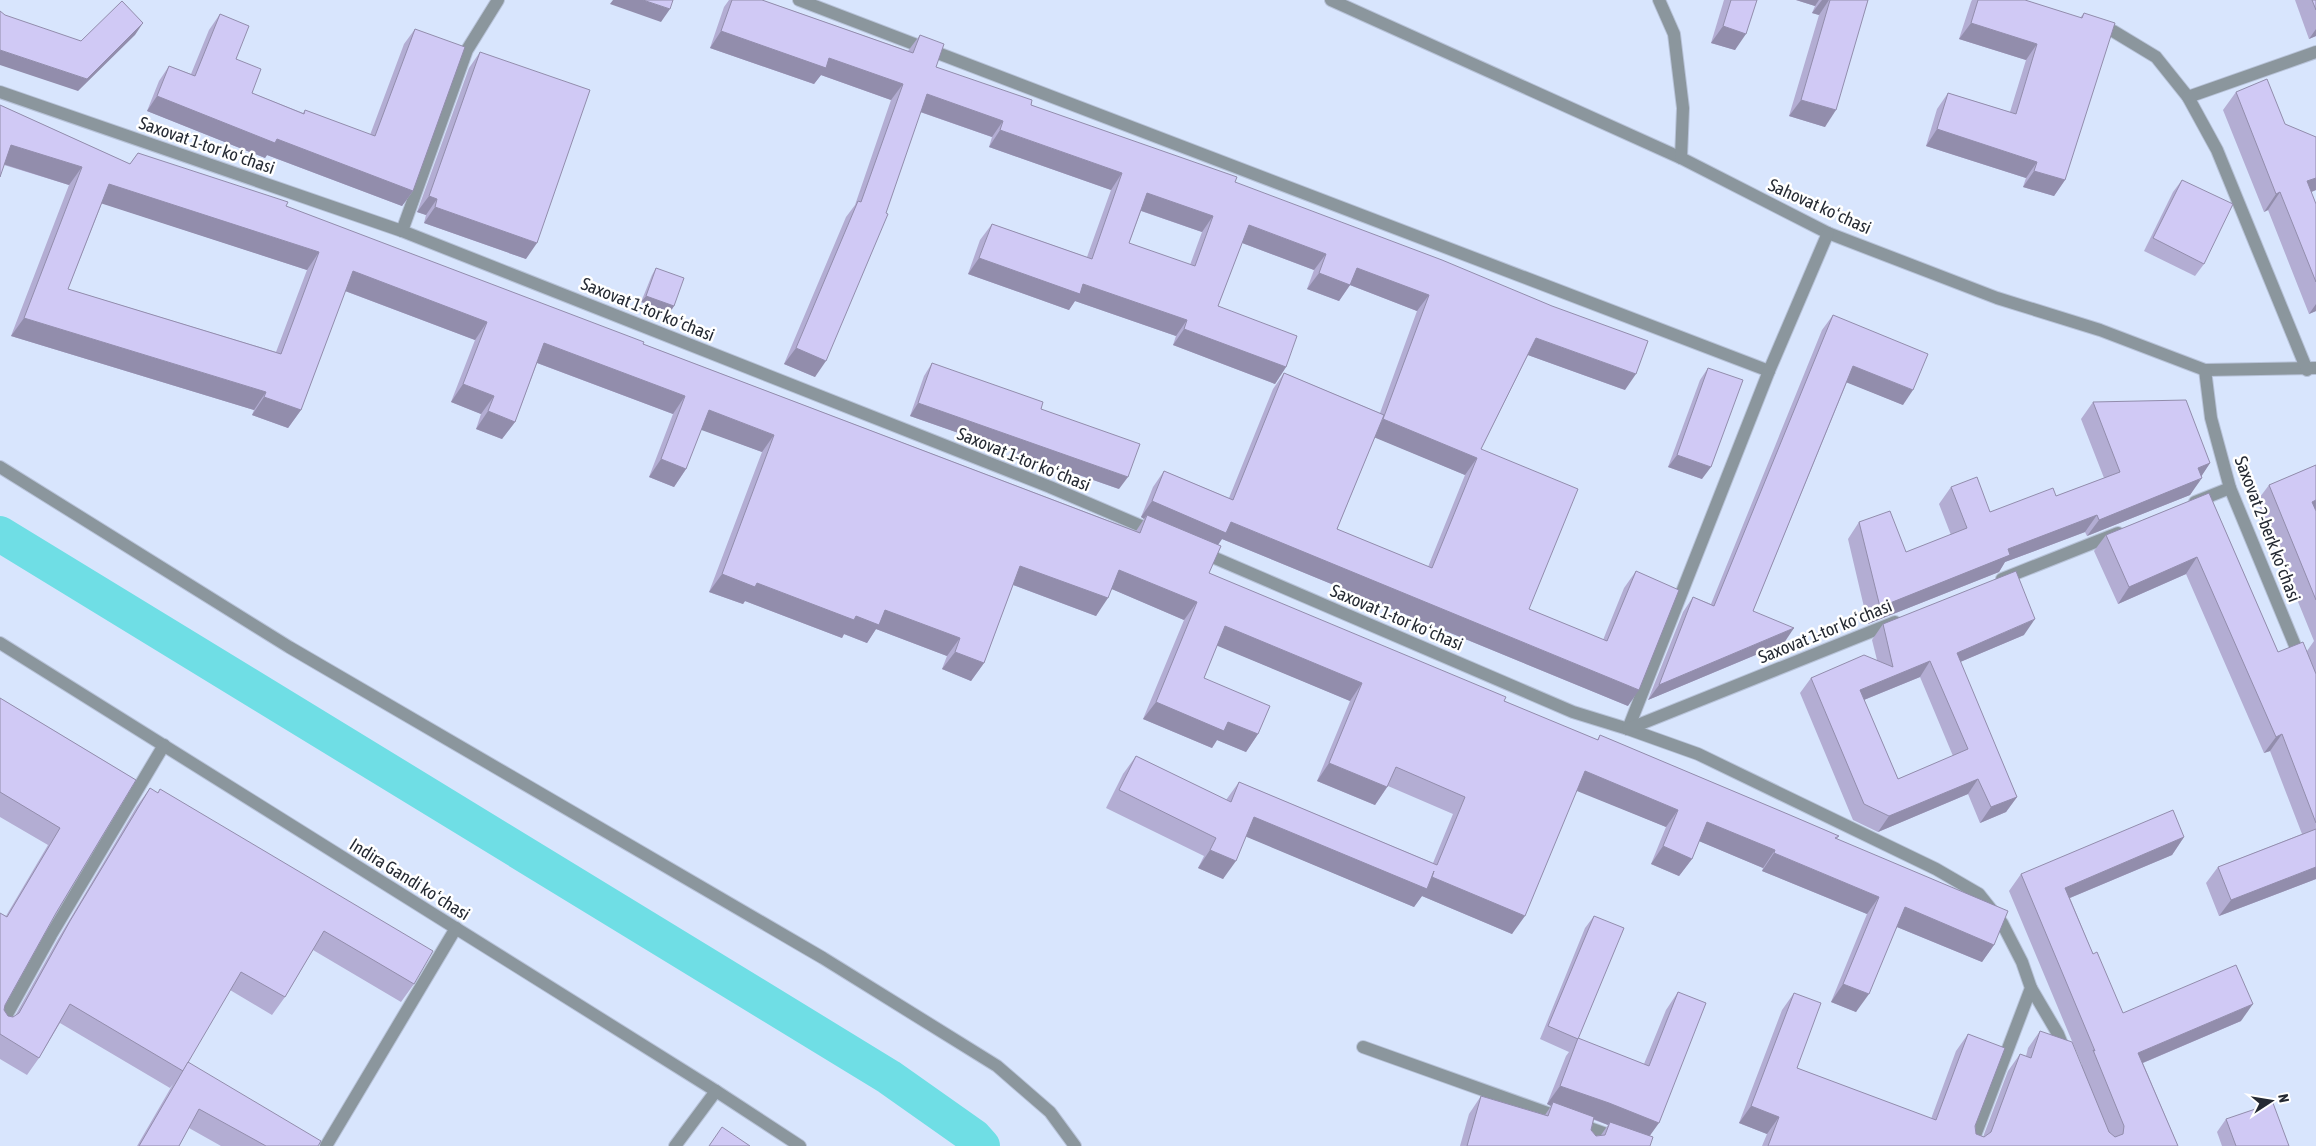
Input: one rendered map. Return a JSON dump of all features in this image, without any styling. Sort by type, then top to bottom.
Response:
[{"type":"street","points":[[402,231],[467,50],[498,0]]},
{"type":"street","points":[[799,0],[1769,371]]},
{"type":"street","name":"Sahovat koʻchasi","points":[[1331,0],[1681,158],[1828,233],[1997,298],[2100,330],[2205,370],[2311,369]]},
{"type":"street","points":[[1659,0],[1674,34],[1683,108],[1681,158]]},
{"type":"street","points":[[2085,22],[2113,31],[2156,57],[2188,97],[2217,150],[2311,369]]},
{"type":"street","points":[[2188,97],[2316,52]]},
{"type":"street","name":"Saxovat 1-tor koʻchasi","points":[[0,92],[402,231],[1050,487],[1169,538]]},
{"type":"street","points":[[1828,233],[1769,371],[1628,729],[1698,754],[1936,869],[1979,894],[2002,922],[2022,962],[2031,988],[2058,1034],[2073,1070]]},
{"type":"street","name":"Saxovat 2-berk koʻchasi","points":[[2205,370],[2211,418],[2230,488],[2305,670]]},
{"type":"street","points":[[0,467],[289,647],[823,958],[998,1066],[1050,1112],[1076,1146]]},
{"type":"street","points":[[2184,507],[2230,488]]},
{"type":"street","points":[[1989,584],[2128,529]]},
{"type":"street","name":"Saxovat 1-tor koʻchasi","points":[[1188,546],[1572,712],[1628,729],[1906,618]]},
{"type":"street","name":"Indira Gandi koʻchasi","points":[[0,643],[716,1091],[800,1146]]},
{"type":"street","points":[[0,1027],[51,935],[164,746]]},
{"type":"street","points":[[326,1146],[456,928]]},
{"type":"street","points":[[1971,1146],[2031,988]]},
{"type":"street","points":[[1363,1047],[1592,1133],[1640,1146]]},
{"type":"street","points":[[675,1146],[716,1091]]},
{"type":"building","points":[[643,0],[673,0],[670,9]]},
{"type":"building","points":[[732,0],[762,0],[913,53],[920,35],[944,44],[936,67],[1032,100],[1031,105],[1237,177],[1235,182],[1442,260],[1552,306],[1648,341],[1636,374],[1536,338],[1481,449],[1578,489],[1529,609],[1607,641],[1636,571],[1679,590],[1639,690],[1231,522],[1226,533],[1152,501],[1164,471],[1233,500],[1284,373],[1384,415],[1337,529],[1432,568],[1477,458],[1383,419],[1429,295],[1357,268],[1350,285],[1319,273],[1326,254],[1249,225],[1218,306],[1297,336],[1286,367],[1184,329],[1187,320],[1083,284],[1080,294],[979,258],[992,224],[1092,259],[1122,173],[1000,130],[1003,121],[927,94],[886,213],[888,214],[826,361],[796,348],[858,201],[861,202],[903,84],[829,58],[826,68],[721,31]],"holes":[[[1147,193],[1213,216],[1195,266],[1129,243]]]},
{"type":"building","points":[[1731,0],[1757,0],[1746,34],[1723,26]]},
{"type":"building","points":[[1830,0],[1868,0],[1836,110],[1801,100]]},
{"type":"building","points":[[1978,0],[2025,0],[2082,18],[2084,13],[2115,23],[2065,180],[2034,171],[2037,162],[1937,129],[1948,93],[2016,114],[2037,44],[1971,23]]},
{"type":"building","points":[[2312,0],[2316,0],[2316,10]]},
{"type":"building","points":[[122,1],[143,23],[87,79],[0,50],[0,11],[5,15],[81,41]]},
{"type":"building","points":[[220,14],[249,26],[236,59],[261,69],[252,93],[304,114],[305,110],[375,136],[415,29],[465,47],[413,191],[277,139],[275,143],[157,96],[169,66],[195,76]]},
{"type":"building","points":[[480,52],[590,90],[537,243],[435,207],[437,199],[429,196]]},
{"type":"building","points":[[2267,79],[2285,124],[2316,137],[2316,178],[2307,181],[2316,204],[2316,282],[2280,192],[2276,194],[2236,92]]},
{"type":"building","points":[[0,105],[130,164],[138,153],[288,202],[286,206],[1140,533],[1147,515],[1221,546],[1209,573],[1506,697],[1504,701],[1598,740],[1600,735],[1790,815],[1839,836],[1835,838],[2008,911],[1994,945],[1905,907],[1869,994],[1843,984],[1879,897],[1774,853],[1775,850],[1707,822],[1692,859],[1663,846],[1678,810],[1585,771],[1525,916],[1432,877],[1434,871],[1427,889],[1254,817],[1236,861],[1210,850],[1216,838],[1119,790],[1136,756],[1231,802],[1239,782],[1437,865],[1465,797],[1396,767],[1387,787],[1329,763],[1362,683],[1225,626],[1204,678],[1270,706],[1258,734],[1228,722],[1224,731],[1156,702],[1197,602],[1119,570],[1108,598],[1020,566],[984,663],[955,652],[960,638],[885,610],[879,625],[856,616],[854,620],[757,583],[755,587],[722,574],[774,435],[709,410],[686,469],[661,459],[685,396],[544,343],[515,422],[488,411],[494,396],[463,384],[487,322],[353,271],[301,410],[264,397],[266,392],[24,318],[82,167],[11,145],[0,177]],"holes":[[[109,184],[319,252],[281,354],[68,289]]]},
{"type":"building","points":[[2182,180],[2233,204],[2204,264],[2153,238]]},
{"type":"building","points":[[656,268],[684,278],[674,306],[646,296]]},
{"type":"building","points":[[1833,315],[1928,354],[1913,390],[1853,366],[1753,611],[1794,628],[1659,685],[1693,597],[1714,606]]},
{"type":"building","points":[[932,363],[1043,402],[1041,409],[1140,444],[1128,477],[918,403]]},
{"type":"building","points":[[1708,368],[1743,380],[1711,467],[1677,455]]},
{"type":"building","points":[[2186,400],[2210,463],[2198,468],[2202,478],[2099,520],[2097,515],[2008,549],[2010,555],[1880,607],[1859,522],[1890,511],[1906,552],[1967,528],[1951,487],[1977,477],[1990,512],[2053,488],[2056,496],[2120,472],[2093,402]]},
{"type":"building","points":[[2316,465],[2316,500],[2312,502],[2316,511],[2316,600],[2269,485]]},
{"type":"building","points":[[2209,493],[2278,652],[2303,642],[2316,674],[2316,823],[2282,734],[2276,737],[2197,557],[2129,587],[2106,535]]},
{"type":"building","points":[[2016,571],[2035,619],[1957,653],[2017,797],[1991,807],[1978,779],[1889,816],[1864,804],[1811,678],[1864,655],[1893,667],[1883,624]],"holes":[[[1930,661],[1968,749],[1898,779],[1860,690]]]},
{"type":"building","points":[[0,698],[136,780],[56,913],[5,1005],[4,1010],[8,1016],[13,1017],[19,1013],[70,921],[150,788],[158,793],[160,789],[433,951],[414,984],[324,931],[285,997],[241,972],[183,1071],[70,1004],[39,1058],[0,1034],[0,913],[7,917],[60,828],[0,792]]},
{"type":"building","points":[[2173,810],[2184,837],[2065,888],[2093,954],[2097,952],[2123,1013],[2236,965],[2253,1004],[2138,1053],[2178,1146],[1768,1146],[1779,1117],[1751,1106],[1794,993],[1821,1003],[1797,1068],[1936,1120],[1968,1034],[2005,1048],[1975,1126],[1976,1134],[1984,1137],[1991,1132],[2020,1054],[2031,1058],[2040,1031],[2072,1042],[2109,1132],[2115,1137],[2123,1134],[2124,1126],[2093,1050],[2095,1051],[2021,874]]},
{"type":"building","points":[[2316,829],[2316,867],[2231,900],[2218,867]]},
{"type":"building","points":[[1594,916],[1624,928],[1578,1039],[1548,1026]]},
{"type":"building","points":[[1678,992],[1706,1003],[1659,1123],[1560,1086],[1578,1038],[1649,1066]]},
{"type":"building","points":[[188,1062],[321,1141],[318,1146],[266,1146],[199,1109],[179,1146],[139,1146]]},
{"type":"building","points":[[1481,1096],[1548,1116],[1553,1102],[1594,1117],[1591,1130],[1596,1136],[1605,1135],[1610,1122],[1653,1137],[1650,1146],[1467,1146]]},
{"type":"building","points":[[2273,1103],[2289,1146],[2236,1146],[2226,1119]]},
{"type":"building","points":[[722,1127],[750,1146],[709,1146]]},
{"type":"waterway","points":[[0,534],[889,1077],[974,1137],[982,1146]]}]
